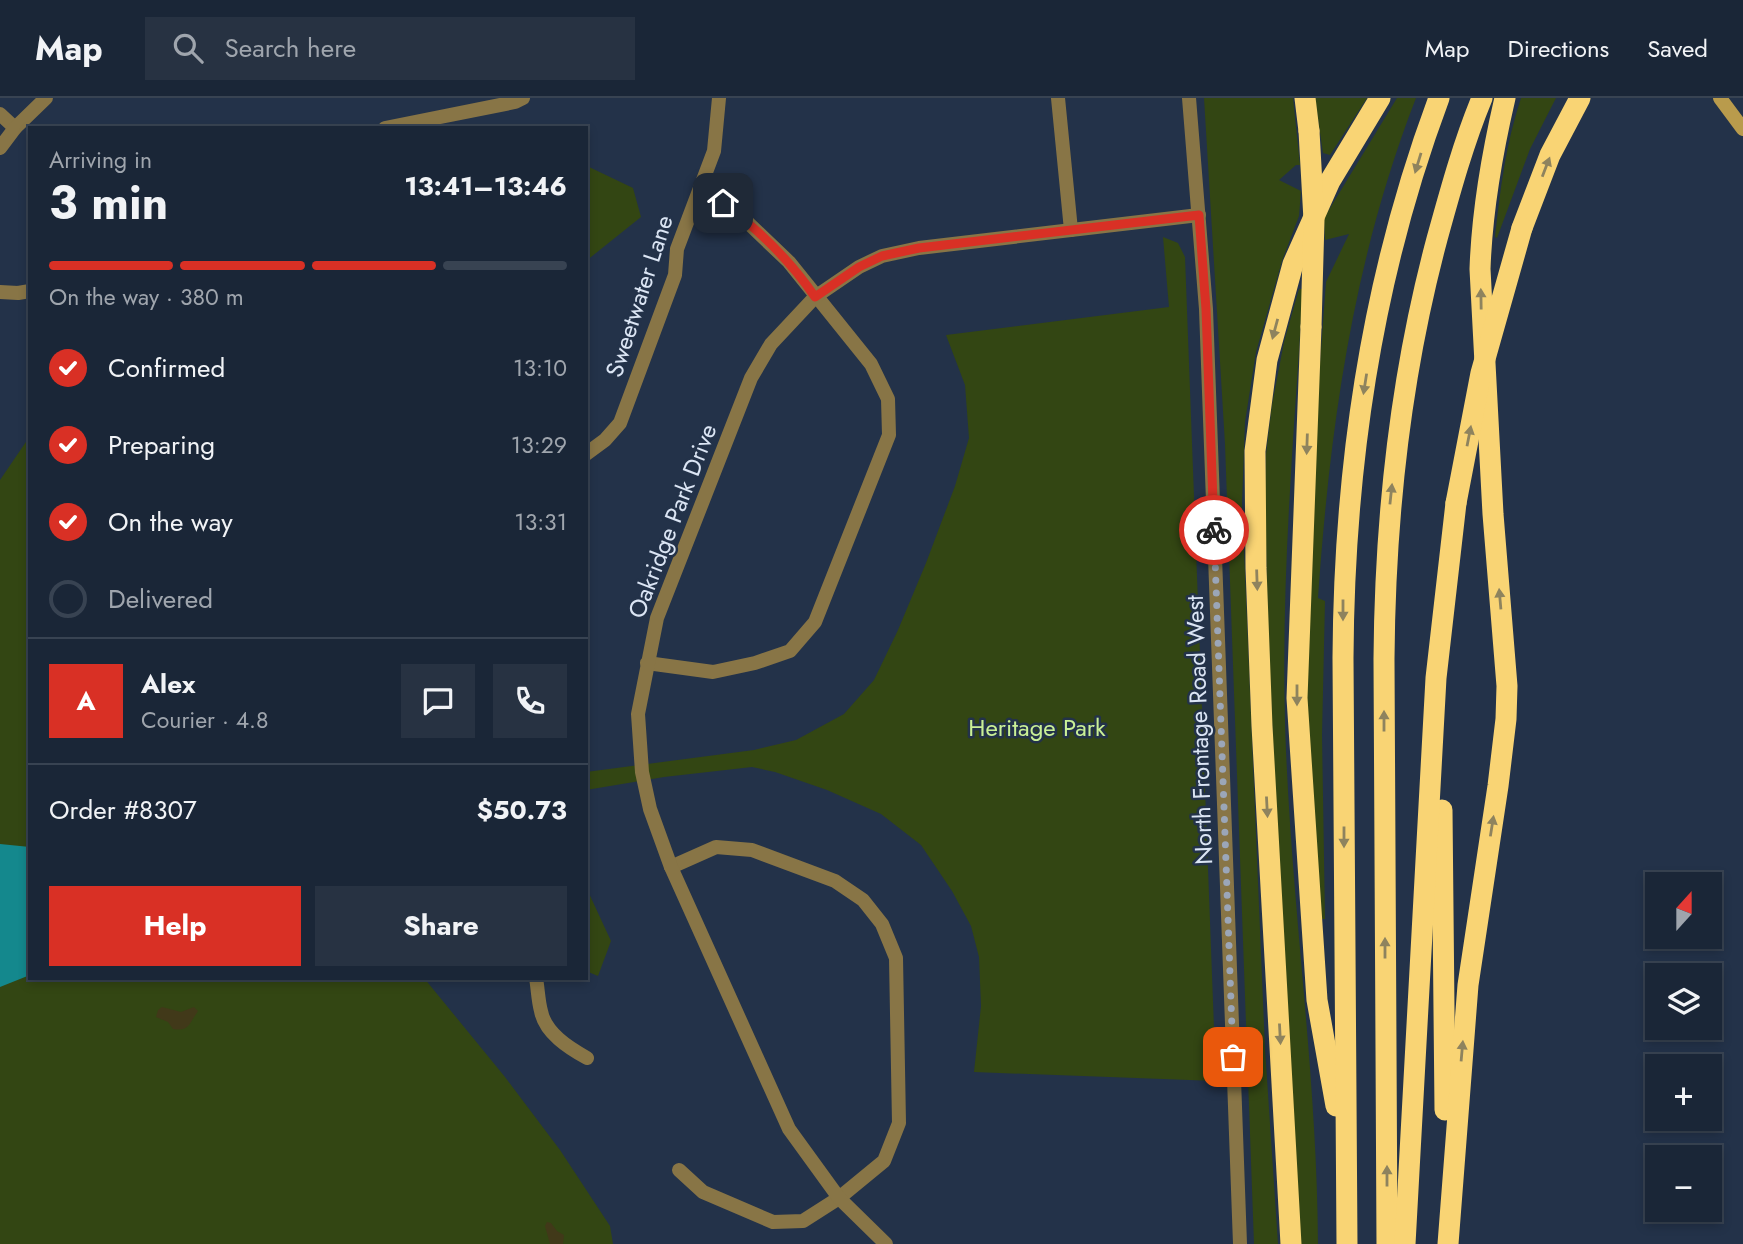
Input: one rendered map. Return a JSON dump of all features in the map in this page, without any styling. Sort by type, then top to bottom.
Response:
[{"type":"highway","points":[[1305,98],[1314,220],[1297,698],[1317,1000],[1347,1165]]},
{"type":"highway","points":[[1290,1244],[1262,726],[1255,451],[1267,360],[1293,264],[1330,181],[1380,98]]},
{"type":"highway","points":[[1347,1244],[1343,581],[1359,418],[1384,276],[1427,130],[1440,98]]},
{"type":"highway","points":[[1387,1244],[1384,647],[1390,508],[1399,423],[1421,298],[1459,163],[1482,98]]},
{"type":"highway","points":[[1448,1244],[1468,985],[1506,719],[1507,686],[1493,514],[1480,269],[1482,229],[1493,154],[1506,98]]},
{"type":"highway","points":[[1405,1244],[1435,691],[1456,503],[1481,373],[1522,228],[1550,155],[1580,102]]},
{"type":"highway","points":[[1441,650],[1444,678],[1442,791],[1446,1130],[1452,1193]]},
{"type":"main road","points":[[1720,98],[1743,129]]},
{"type":"street","points":[[0,148],[15,128],[46,98]]},
{"type":"street","points":[[396,126],[466,113],[523,98]]},
{"type":"street","name":"Sweetwater Lane","points":[[588,453],[606,440],[620,423],[675,275],[677,249],[714,151],[719,98]]},
{"type":"street","points":[[1058,98],[1071,230]]},
{"type":"street","name":"North Frontage Road West","points":[[1189,98],[1206,309],[1240,1244]]},
{"type":"street","points":[[0,114],[15,128]]},
{"type":"street","points":[[648,663],[713,672],[755,663],[790,651],[815,622],[889,435],[888,399],[872,364],[789,262],[744,219],[701,187]]},
{"type":"street","name":"Oakridge Park Drive","points":[[886,1244],[839,1198],[789,1129],[671,867],[650,809],[639,746],[638,715],[657,618],[751,378],[771,344],[815,297],[882,256],[919,248],[1199,215]]},
{"type":"street","points":[[0,292],[28,291]]},
{"type":"street","points":[[671,867],[716,847],[752,849],[835,881],[863,900],[882,924],[896,958],[899,1123],[884,1161],[839,1198],[803,1221],[773,1222],[702,1192],[679,1170]]},
{"type":"street","points":[[536,980],[545,1023],[554,1034],[587,1058]]},
{"type":"green space","points":[[1204,98],[1293,98],[1300,165],[1296,165],[1279,180],[1301,191],[1299,216],[1282,261],[1256,352],[1245,422],[1242,503],[1265,1049],[1278,1244],[1254,1244],[1225,444]]},
{"type":"green space","points":[[1315,98],[1367,98],[1330,155],[1323,153]]},
{"type":"green space","points":[[1397,98],[1416,98],[1394,159],[1360,282],[1338,407],[1323,534],[1318,598],[1325,601],[1322,735],[1325,919],[1316,919],[1305,701],[1312,473],[1326,282],[1349,234],[1325,240],[1324,218]]},
{"type":"green space","points":[[1521,98],[1556,98],[1530,149],[1497,238],[1504,167]]},
{"type":"green space","points":[[588,166],[633,188],[641,217],[588,259]]},
{"type":"green space","name":"Heritage Park","points":[[1163,237],[1178,243],[1185,257],[1216,1081],[974,1072],[981,1006],[979,957],[971,926],[952,891],[921,845],[881,814],[827,790],[775,772],[752,767],[664,777],[588,790],[588,772],[754,750],[796,740],[844,714],[874,680],[926,563],[955,486],[969,438],[965,385],[946,335],[1169,307]]},
{"type":"green space","points":[[1299,289],[1303,289],[1287,560],[1285,722],[1292,853],[1313,1113],[1318,1244],[1300,1244],[1278,849],[1265,497],[1266,454],[1272,405],[1284,342]]},
{"type":"green space","points":[[28,439],[28,980],[426,980],[505,1077],[560,1150],[610,1226],[613,1244],[0,1244],[0,480]]},
{"type":"green space","points":[[588,891],[611,941],[598,976],[588,972]]},
{"type":"sand","points":[[162,1007],[181,1012],[194,1007],[198,1011],[186,1028],[179,1030],[156,1017]]},
{"type":"sand","points":[[547,1222],[564,1235],[563,1244],[550,1244],[545,1226]]},
{"type":"shaded area","points":[[0,844],[28,847],[28,976],[0,987]]},
{"type":"way so far","points":[[1214,530],[1233,1057]]},
{"type":"route","points":[[723,203],[789,262],[815,297],[859,267],[882,256],[919,248],[1199,215],[1206,309],[1214,530]]}]
